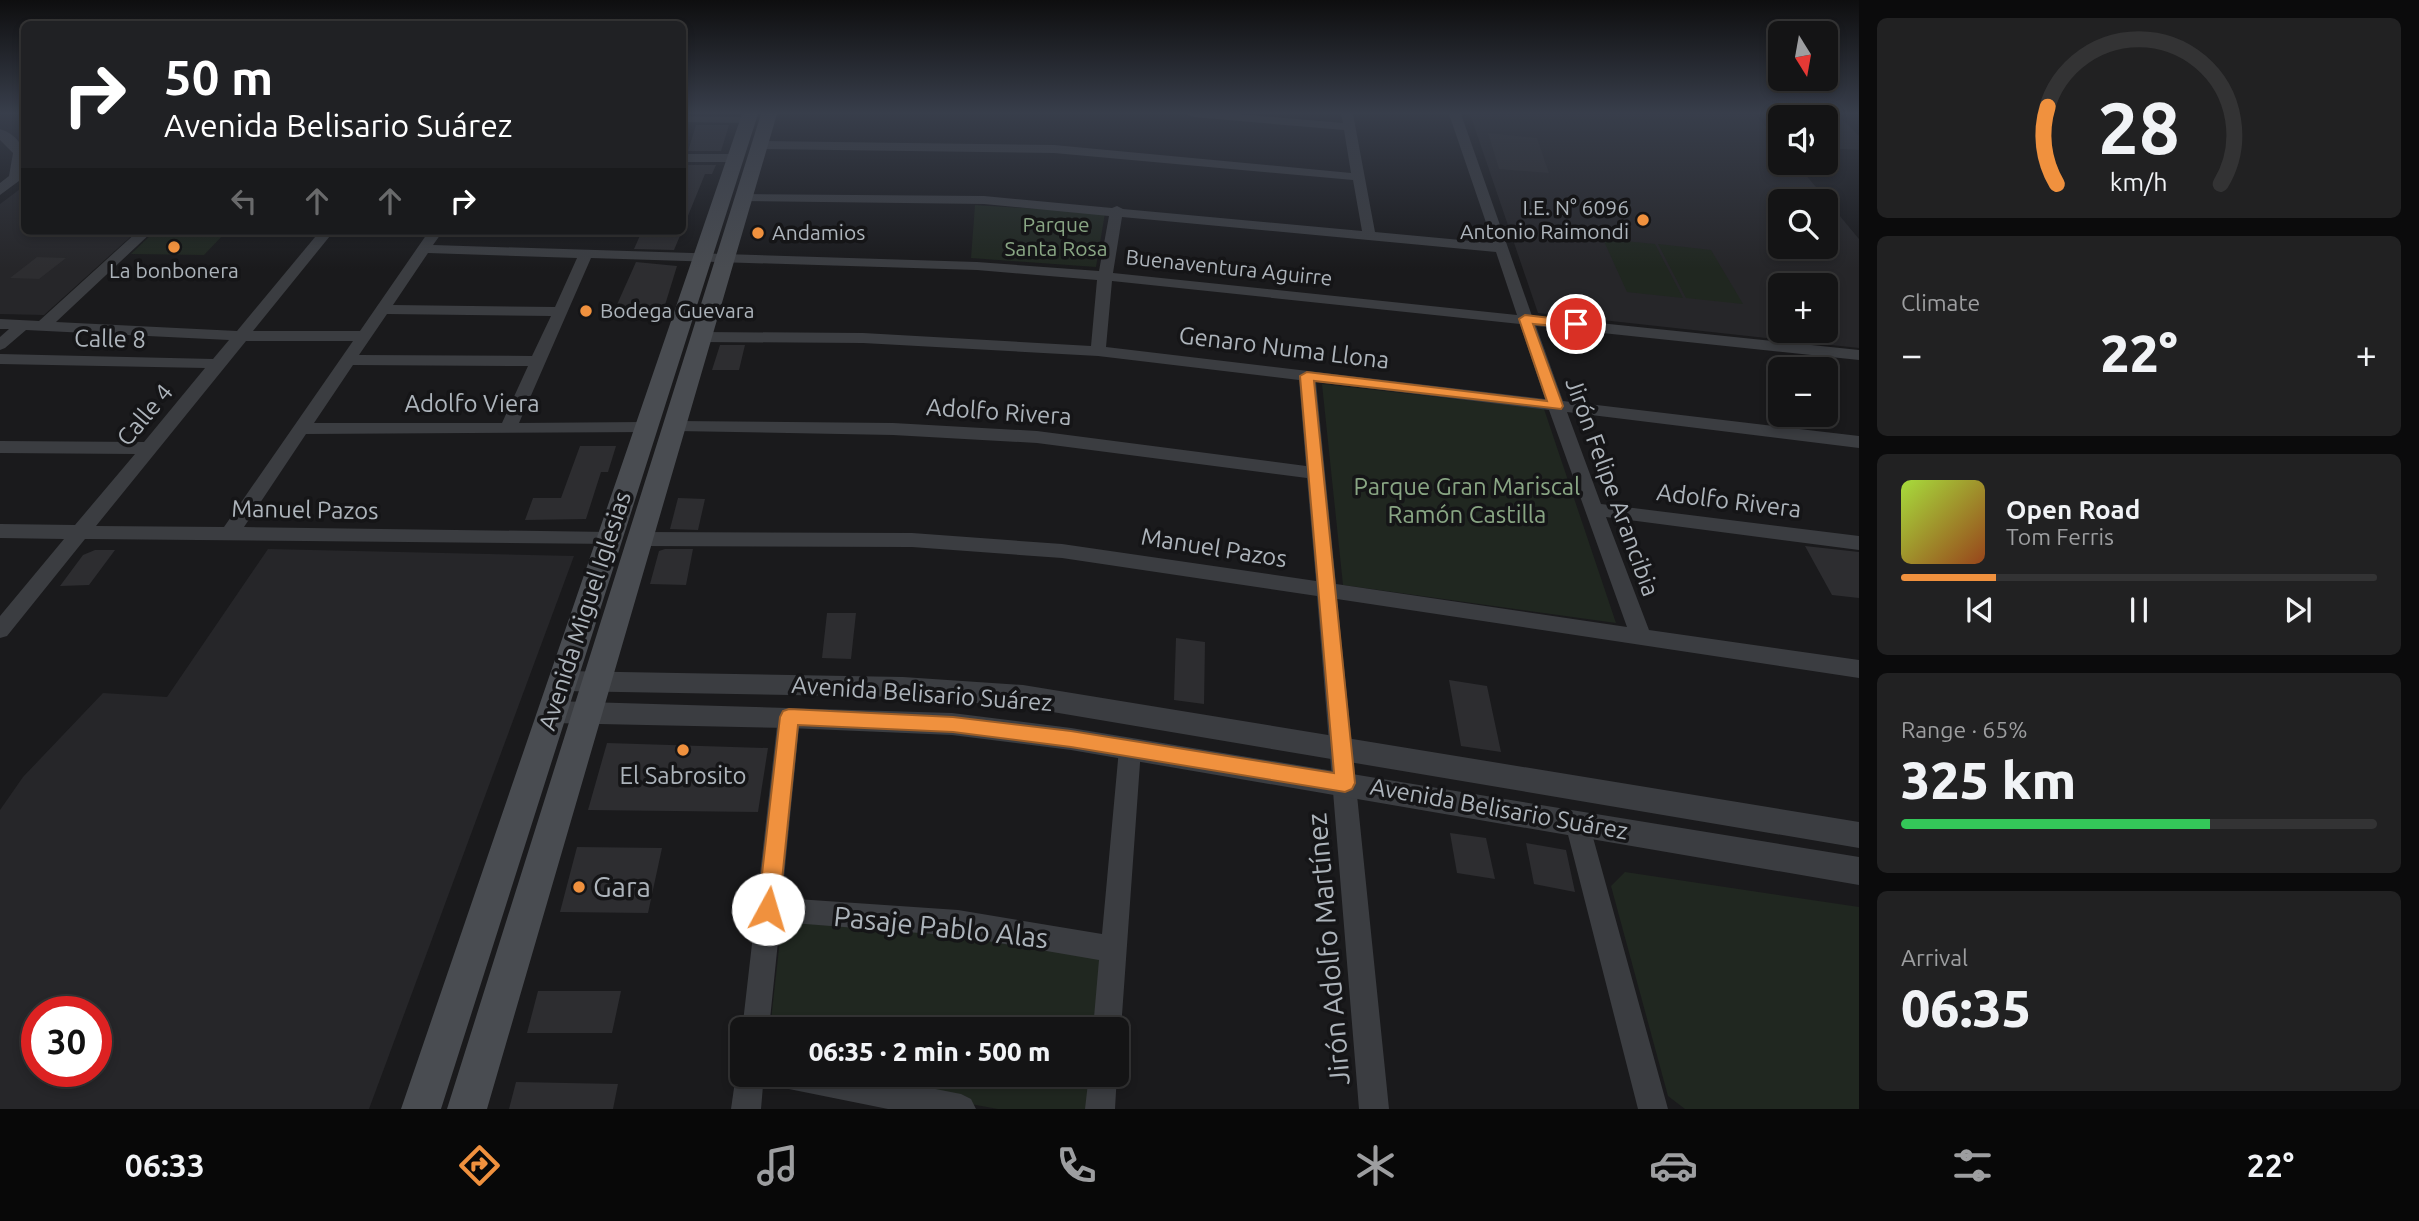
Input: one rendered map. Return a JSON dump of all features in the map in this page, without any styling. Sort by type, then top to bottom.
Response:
[{"type":"main road","name":"Avenida Miguel Iglesias","points":[[421,1109],[644,428],[733,166]]},
{"type":"main road","name":"Avenida Miguel Iglesias","points":[[467,1109],[753,166]]},
{"type":"street","points":[[1236,166],[1358,177]]},
{"type":"street","points":[[1356,166],[1369,234]]},
{"type":"street","name":"Jirón Felipe Arancibia","points":[[1472,166],[1556,406],[1641,637]]},
{"type":"street","points":[[0,190],[20,175]]},
{"type":"street","points":[[743,198],[984,200],[1117,210],[1500,248]]},
{"type":"street","points":[[1098,351],[1105,276],[1117,210]]},
{"type":"street","points":[[43,326],[142,235]]},
{"type":"street","name":"Calle 4","points":[[0,630],[324,235]]},
{"type":"street","points":[[229,535],[433,235]]},
{"type":"street","name":"Buenaventura Aguirre","points":[[424,249],[977,265],[1859,355]]},
{"type":"street","points":[[508,428],[586,254]]},
{"type":"street","points":[[383,309],[560,312]]},
{"type":"street","points":[[0,324],[241,336],[364,336]]},
{"type":"street","points":[[0,345],[23,325]]},
{"type":"street","name":"Genaro Numa Llona","points":[[702,337],[928,341],[1098,351],[1859,442]]},
{"type":"street","name":"Calle 8","points":[[0,359],[219,364]]},
{"type":"street","points":[[348,360],[538,361]]},
{"type":"street","name":"Jirón Adolfo Martínez","points":[[1307,376],[1374,1109]]},
{"type":"street","name":"Adolfo Rivera","points":[[676,426],[892,429],[1037,437],[1316,473]]},
{"type":"street","name":"Adolfo Viera","points":[[301,429],[644,428]]},
{"type":"street","points":[[0,447],[149,448]]},
{"type":"street","name":"Adolfo Rivera","points":[[1593,509],[1859,543]]},
{"type":"street","name":"Manuel Pazos","points":[[0,531],[610,538]]},
{"type":"street","name":"Manuel Pazos","points":[[641,539],[912,540],[1048,550],[1859,669]]},
{"type":"street","name":"Avenida Belisario Suárez","points":[[563,681],[903,687],[1023,696],[1859,835]]},
{"type":"street","name":"Avenida Belisario Suárez","points":[[552,712],[953,724],[1345,783],[1859,871]]},
{"type":"street","points":[[756,1017],[789,717]]},
{"type":"street","points":[[1108,1017],[1130,749]]},
{"type":"street","points":[[1577,823],[1653,1109]]},
{"type":"street","name":"Pasaje Pablo Alas","points":[[768,909],[958,923],[1114,949]]},
{"type":"street","points":[[746,1109],[749,1087]]},
{"type":"street","points":[[850,1087],[961,1109]]},
{"type":"street","points":[[1100,1109],[1102,1087]]},
{"type":"shaded area","name":"I.E. N° 6096 Antonio Raimondi","points":[[1488,166],[1768,166],[1768,175],[1806,175],[1818,189],[1768,189],[1768,259],[1838,259],[1838,214],[1859,239],[1859,348],[1813,343],[1838,343],[1838,273],[1768,273],[1768,338],[1538,313]]},
{"type":"shaded area","points":[[21,188],[21,235],[133,235],[44,315],[0,314],[0,204]]},
{"type":"shaded area","points":[[268,549],[574,556],[369,1109],[0,1109],[0,810],[23,777],[103,693],[167,697]]},
{"type":"green space","name":"Parque Santa Rosa","points":[[975,205],[1105,213],[1096,267],[971,258]]},
{"type":"green space","name":"La bonbonera","points":[[151,235],[223,235],[204,255],[131,254]]},
{"type":"green space","points":[[1603,239],[1655,244],[1683,298],[1627,292]]},
{"type":"green space","points":[[1658,244],[1711,250],[1743,304],[1686,298]]},
{"type":"green space","name":"Parque Gran Mariscal Ramón Castilla","points":[[1322,384],[1544,409],[1616,623],[1343,585]]},
{"type":"green space","points":[[1625,872],[1859,907],[1859,1109],[1685,1109],[1668,1096],[1611,886]]},
{"type":"green space","points":[[782,922],[960,933],[1105,960],[1099,1017],[771,1017]]},
{"type":"green space","points":[[876,1087],[1093,1087],[1091,1109],[998,1109]]},
{"type":"building","points":[[686,166],[716,166],[712,174],[705,174],[686,221]]},
{"type":"building","points":[[1498,166],[1547,166],[1549,173],[1499,169]]},
{"type":"building","points":[[640,235],[680,235],[674,250],[634,249]]},
{"type":"building","points":[[37,257],[66,258],[39,279],[10,278]]},
{"type":"building","points":[[636,262],[677,266],[661,318],[611,318]]},
{"type":"building","points":[[720,345],[745,345],[739,370],[712,370]]},
{"type":"building","points":[[580,446],[616,446],[608,472],[601,472],[586,519],[525,520],[533,498],[561,498]]},
{"type":"building","points":[[678,498],[705,499],[698,530],[670,529]]},
{"type":"building","points":[[1805,546],[1859,552],[1859,598],[1832,595]]},
{"type":"building","points":[[693,549],[686,585],[650,584],[659,551]]},
{"type":"building","points":[[95,550],[115,550],[89,585],[60,586],[83,555]]},
{"type":"building","points":[[827,613],[856,613],[851,659],[822,658]]},
{"type":"building","points":[[1176,638],[1205,642],[1204,704],[1174,700]]},
{"type":"building","points":[[1449,680],[1487,686],[1501,752],[1461,746]]},
{"type":"building","points":[[607,743],[768,748],[758,812],[588,810]]},
{"type":"building","points":[[1450,833],[1486,838],[1495,879],[1457,873]]},
{"type":"building","points":[[1526,843],[1566,850],[1575,892],[1534,884]]},
{"type":"building","points":[[577,847],[662,848],[648,913],[560,912]]},
{"type":"building","points":[[538,991],[621,991],[612,1033],[527,1033]]},
{"type":"building","points":[[516,1082],[618,1084],[613,1109],[509,1109]]},
{"type":"place","name":"I.E. N° 6096 Antonio Raimondi","points":[[1643,220]]},
{"type":"place","name":"Andamios","points":[[758,233]]},
{"type":"place","name":"La bonbonera","points":[[174,247]]},
{"type":"place","name":"Bodega Guevara","points":[[586,311]]},
{"type":"place","name":"El Sabrosito","points":[[683,750]]},
{"type":"place","name":"Gara","points":[[579,887]]},
{"type":"route","points":[[768,909],[789,717],[953,724],[1071,739],[1345,783],[1307,376],[1556,406],[1525,319],[1576,324]]}]
